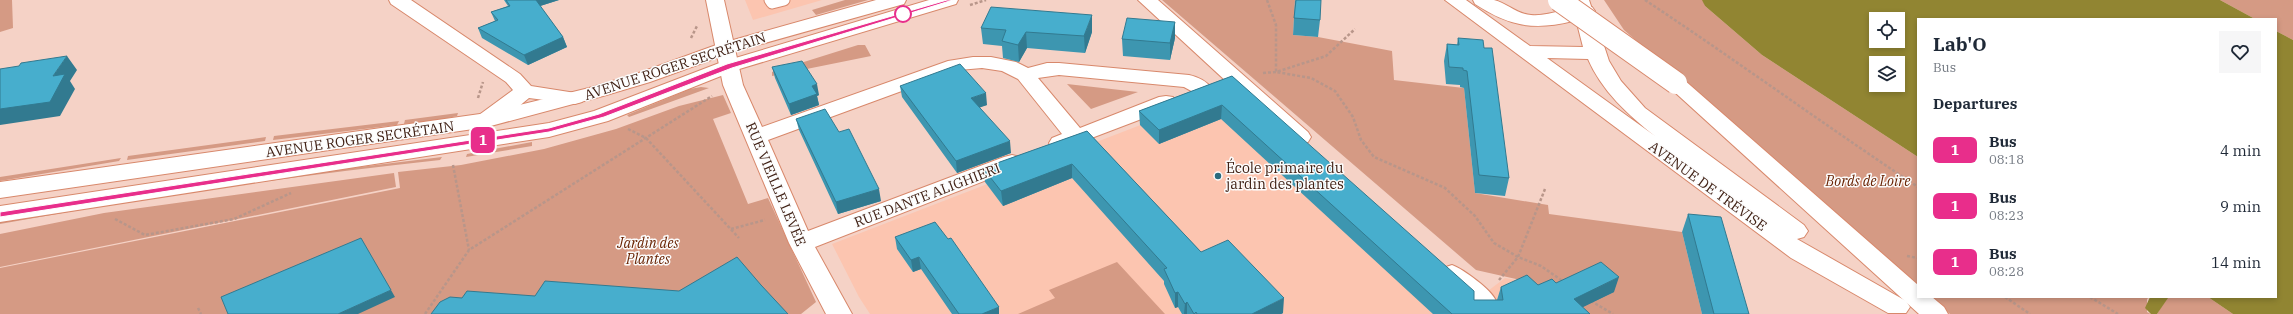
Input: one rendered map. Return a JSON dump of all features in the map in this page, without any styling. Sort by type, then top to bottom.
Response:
[{"type":"street","points":[[398,0],[513,78],[525,91],[575,98]]},
{"type":"street","name":"RUE VIEILLE LEVÉE","points":[[715,0],[733,85],[801,243],[839,314]]},
{"type":"street","name":"AVENUE ROGER SECRÉTAIN","points":[[0,214],[549,130],[601,116],[728,57],[897,0]]},
{"type":"street","points":[[1147,0],[1314,150]]},
{"type":"street","name":"AVENUE DE TRÉVISE","points":[[1454,0],[1799,252],[1902,311]]},
{"type":"street","points":[[1482,0],[1496,10],[1516,18],[1539,22],[1558,20],[1582,6]]},
{"type":"street","points":[[1559,0],[1676,83],[1720,124],[1935,314]]},
{"type":"street","name":"AVENUE ROGER SECRÉTAIN","points":[[0,190],[487,120],[575,98],[643,78],[958,3]]},
{"type":"street","name":"AVENUE DE TRÉVISE","points":[[1582,6],[1595,53],[1612,83],[1638,113],[1902,311]]},
{"type":"street","points":[[1527,52],[1595,53]]},
{"type":"street","points":[[756,137],[955,65],[971,63],[993,64],[1016,68],[1025,75],[1076,137]]},
{"type":"street","points":[[1025,75],[1047,69],[1059,69],[1190,81],[1202,89]]},
{"type":"street","name":"RUE DANTE ALIGHIERI","points":[[801,243],[1233,77]]},
{"type":"street","points":[[487,120],[525,91]]},
{"type":"street","points":[[1437,260],[1484,302],[1485,314]]},
{"type":"lane","points":[[770,0],[772,3],[784,0]]},
{"type":"path","points":[[958,3],[986,0]]},
{"type":"path","points":[[1267,0],[1271,6],[1278,44],[1276,72]]},
{"type":"path","points":[[1645,0],[1738,61],[1825,125],[1917,186]]},
{"type":"path","points":[[1276,72],[1326,56],[1356,29]]},
{"type":"path","points":[[1276,72],[1311,78],[1335,91],[1353,117],[1361,140],[1374,157],[1446,188],[1475,216],[1494,243],[1518,257],[1541,266],[1569,286]]},
{"type":"path","points":[[424,314],[469,250],[714,95]]},
{"type":"path","points":[[623,126],[646,138],[739,238]]},
{"type":"path","points":[[445,164],[453,162],[469,250]]},
{"type":"path","points":[[107,217],[114,218],[145,235],[234,219],[298,189]]},
{"type":"path","points":[[1499,280],[1518,257],[1545,189]]},
{"type":"path","points":[[731,229],[771,218]]},
{"type":"path","points":[[1586,298],[1613,314]]},
{"type":"path","points":[[2006,298],[2030,314]]},
{"type":"path","points":[[2092,298],[2118,314]]},
{"type":"path","points":[[198,308],[201,314]]},
{"type":"shaded area","points":[[745,0],[822,0],[753,20]]},
{"type":"shaded area","points":[[1702,0],[2220,0],[2253,18],[1917,18],[1917,156],[1762,55],[1705,6]]},
{"type":"shaded area","points":[[2277,32],[2293,40],[2293,314],[2233,314],[2209,298],[2277,298]]},
{"type":"shaded area","points":[[1234,89],[1472,303],[1505,278],[1517,280],[1573,314],[870,314],[859,297],[832,244]]},
{"type":"shaded area","points":[[2150,298],[2168,298],[2157,314],[2151,314],[2145,308]]},
{"type":"green space","points":[[0,0],[12,0],[13,28],[0,32]]},
{"type":"green space","points":[[845,0],[868,0],[816,15],[812,10]]},
{"type":"green space","points":[[1162,0],[1295,0],[1293,35],[1318,37],[1392,51],[1394,80],[1464,88],[1475,193],[1548,205],[1549,214],[1682,232],[1702,314],[1574,314],[1549,292],[1516,279],[1476,270]]},
{"type":"green space","name":"Bords de Loire","points":[[1604,0],[1703,0],[1705,6],[1762,55],[1917,156],[1917,285],[1624,30]]},
{"type":"green space","points":[[2220,0],[2293,0],[2293,40],[2277,32],[2277,18],[2253,18]]},
{"type":"green space","points":[[858,45],[865,45],[871,56],[772,76],[772,72]]},
{"type":"green space","points":[[1067,84],[1138,92],[1091,109]]},
{"type":"green space","points":[[701,87],[709,88],[629,117],[627,115],[690,89]]},
{"type":"green space","name":"Jardin des Plantes","points":[[723,95],[731,113],[713,119],[748,204],[768,198],[816,302],[801,314],[0,314],[0,268],[400,188],[398,172],[461,165],[544,149],[616,129],[679,106]]},
{"type":"green space","points":[[458,113],[457,116],[439,120],[404,124],[405,120]]},
{"type":"green space","points":[[399,121],[397,125],[273,140],[274,136]]},
{"type":"green space","points":[[266,137],[265,141],[127,160],[128,156]]},
{"type":"green space","points":[[532,142],[532,146],[466,157],[467,154]]},
{"type":"green space","points":[[442,157],[440,160],[274,180],[164,196],[0,224],[0,221],[218,184]]},
{"type":"green space","points":[[121,158],[119,161],[0,181],[0,177]]},
{"type":"green space","points":[[394,173],[396,187],[0,267],[0,234],[104,213]]},
{"type":"green space","points":[[1117,262],[1165,314],[1018,314],[1055,298],[1049,290]]},
{"type":"green space","points":[[1931,298],[2148,298],[2147,299],[2147,312],[2151,314],[1950,314]]},
{"type":"green space","points":[[2166,298],[2209,298],[2233,314],[2157,314]]},
{"type":"building","points":[[506,0],[536,0],[563,37],[524,55],[478,28],[498,20],[491,12],[510,6]]},
{"type":"building","points":[[1296,0],[1321,0],[1320,20],[1294,18]]},
{"type":"building","points":[[991,7],[1092,15],[1084,36],[1026,32],[1018,45],[1002,41],[1006,30],[981,28]]},
{"type":"building","points":[[1127,18],[1175,22],[1170,43],[1122,39]]},
{"type":"building","points":[[1458,38],[1483,40],[1484,48],[1492,48],[1509,178],[1479,175],[1467,71],[1463,70],[1463,68],[1449,67],[1447,44],[1459,45]]},
{"type":"building","points":[[67,56],[53,76],[65,74],[50,102],[0,109],[0,69],[19,66],[21,63]]},
{"type":"building","points":[[802,61],[817,84],[812,86],[817,94],[789,104],[772,67]]},
{"type":"building","points":[[960,64],[986,93],[971,98],[1010,141],[956,161],[900,86]]},
{"type":"building","points":[[1232,76],[1474,291],[1474,300],[1503,300],[1501,287],[1527,275],[1538,285],[1552,279],[1556,283],[1601,262],[1619,277],[1574,299],[1590,314],[1452,314],[1222,105],[1159,130],[1139,111]]},
{"type":"building","points":[[825,109],[839,132],[849,129],[879,189],[836,202],[796,119]]},
{"type":"building","points":[[1087,131],[1201,252],[1228,240],[1284,298],[1252,314],[1197,314],[1196,312],[1194,314],[1187,302],[1185,304],[1178,292],[1175,293],[1164,269],[1167,268],[1072,164],[1001,191],[983,168]]},
{"type":"building","points":[[1688,214],[1721,217],[1749,314],[1714,314]]},
{"type":"building","points":[[935,222],[948,239],[951,238],[999,307],[982,314],[959,314],[919,257],[911,260],[895,237]]},
{"type":"building","points":[[361,238],[391,290],[338,314],[228,314],[221,297]]},
{"type":"building","points":[[737,257],[788,314],[431,314],[440,302],[450,297],[462,298],[467,291],[535,296],[545,281],[679,291]]},
{"type":"bus line","name":"1","points":[[0,214],[549,130],[601,116],[729,66],[949,0]]},
{"type":"place","name":"École primaire du jardin des plantes","points":[[1218,176]]}]
